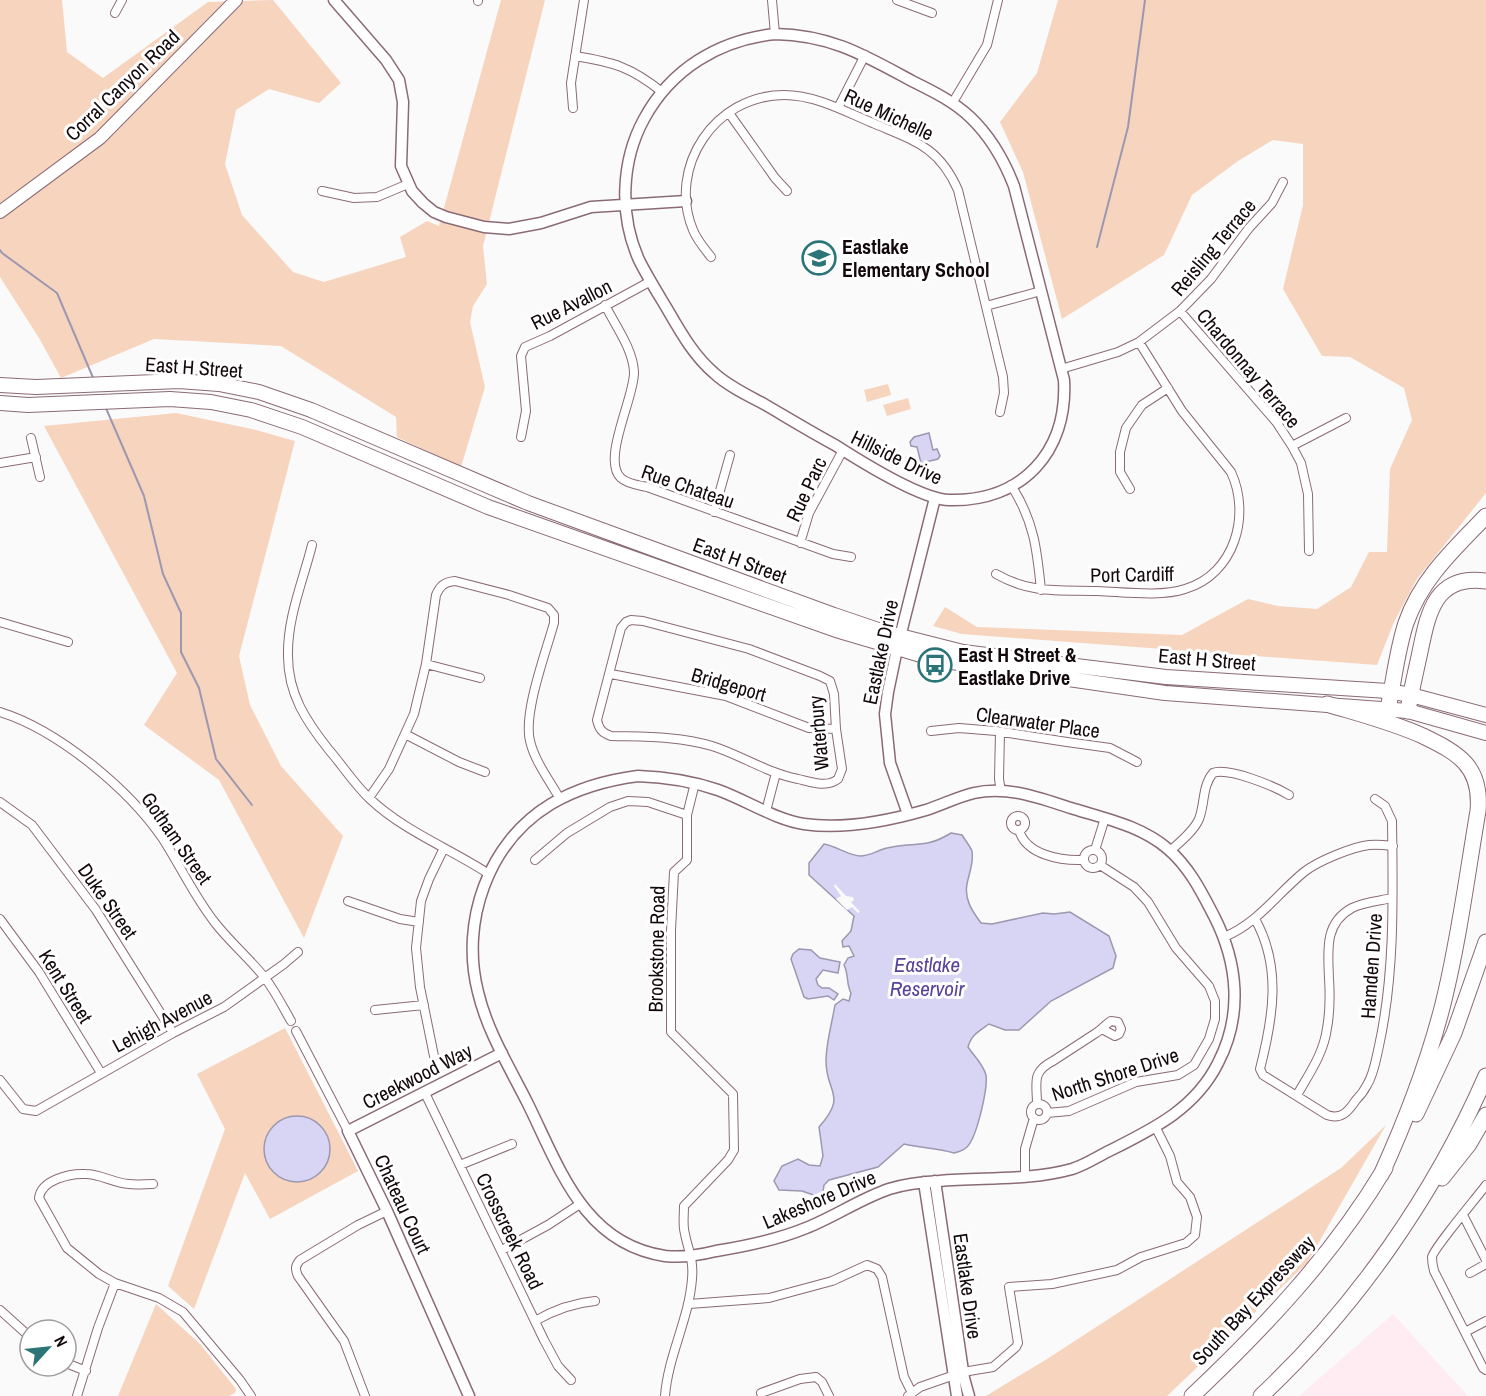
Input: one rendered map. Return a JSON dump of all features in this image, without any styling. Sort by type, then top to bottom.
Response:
[{"type":"highway","points":[[1388,709],[1403,633],[1419,593],[1438,566],[1486,516]]},
{"type":"highway","points":[[1408,711],[1426,620],[1433,603],[1441,593],[1456,584],[1474,580],[1486,581]]},
{"type":"highway","points":[[1328,704],[1386,721],[1450,749],[1470,769],[1476,782],[1478,796],[1478,811],[1458,931],[1443,1004],[1416,1092],[1381,1175]]},
{"type":"highway","name":"South Bay Expressway","points":[[1192,1396],[1255,1335],[1302,1284],[1340,1235],[1381,1175],[1412,1121],[1444,1057],[1464,1008],[1486,942]]},
{"type":"highway","points":[[1261,1396],[1302,1355],[1344,1307],[1388,1249],[1420,1200],[1460,1130],[1486,1076]]},
{"type":"highway","points":[[1420,1200],[1459,1157],[1486,1115]]},
{"type":"main road","name":"Corral Canyon Road","points":[[0,212],[100,138],[236,0]]},
{"type":"main road","name":"East H Street","points":[[0,385],[36,387],[179,381],[219,384],[267,395],[311,410],[528,503],[834,615],[938,660],[1165,693],[1408,711],[1486,733]]},
{"type":"main road","name":"East H Street","points":[[0,402],[28,405],[170,399],[211,402],[250,410],[302,427],[488,507],[836,630],[899,643],[1166,677],[1411,694],[1486,715]]},
{"type":"street","points":[[115,13],[122,0]]},
{"type":"street","points":[[334,0],[387,60],[399,80],[404,102],[401,166],[417,198],[434,212],[490,228],[521,228],[591,207],[686,201]]},
{"type":"street","points":[[573,108],[571,83],[584,0]]},
{"type":"street","points":[[772,0],[775,34]]},
{"type":"street","points":[[897,0],[933,13]]},
{"type":"street","points":[[953,102],[987,45],[998,0]]},
{"type":"street","name":"Hillside Drive","points":[[775,34],[818,38],[865,55],[953,102],[984,131],[1006,166],[1014,186],[1064,380],[1064,405],[1057,435],[1048,453],[1035,468],[996,494],[973,499],[948,500],[916,491],[716,375],[700,360],[682,335],[635,249],[626,205],[627,169],[633,145],[642,123],[662,92],[680,73],[712,51],[749,38],[775,34]]},
{"type":"street","points":[[838,108],[865,55]]},
{"type":"street","points":[[575,56],[611,62],[629,70],[662,92]]},
{"type":"street","name":"Rue Michelle","points":[[711,257],[697,240],[693,231],[686,201],[687,179],[694,152],[711,127],[729,113],[754,100],[783,95],[820,100],[918,142],[943,164],[958,190],[1003,377],[1004,393],[1000,412]]},
{"type":"street","points":[[729,113],[775,178],[787,191]]},
{"type":"street","name":"Reisling Terrace","points":[[1061,369],[1113,354],[1139,342],[1180,311],[1211,279],[1249,228],[1272,203],[1283,182]]},
{"type":"street","points":[[322,191],[354,198],[377,196],[408,184]]},
{"type":"street","name":"Rue Avallon","points":[[521,437],[526,411],[521,356],[525,347],[550,336],[651,281]]},
{"type":"street","points":[[986,306],[1041,291]]},
{"type":"street","name":"Rue Chateau","points":[[605,305],[626,348],[634,371],[617,440],[616,470],[619,477],[626,482],[647,487],[800,543],[832,554],[851,557]]},
{"type":"street","name":"Chardonnay Terrace","points":[[1180,311],[1277,423],[1292,446],[1300,463],[1308,494],[1309,551]]},
{"type":"street","name":"Port Cardiff","points":[[996,574],[1014,585],[1041,590],[1163,592],[1184,590],[1208,577],[1227,556],[1240,523],[1239,497],[1231,472],[1182,411],[1139,342]]},
{"type":"street","points":[[1130,489],[1120,472],[1120,452],[1126,428],[1142,405],[1168,388]]},
{"type":"street","points":[[1292,446],[1346,418]]},
{"type":"street","points":[[31,438],[40,477]]},
{"type":"street","name":"Rue Parc","points":[[800,543],[808,513],[843,450]]},
{"type":"street","points":[[714,512],[730,455]]},
{"type":"street","points":[[0,463],[36,457]]},
{"type":"street","points":[[1011,485],[1031,524],[1036,541],[1041,590]]},
{"type":"street","name":"Eastlake Drive","points":[[908,814],[890,763],[885,729],[888,692],[935,498]]},
{"type":"street","points":[[312,545],[290,630],[288,654],[291,685],[298,705],[314,733],[369,798],[403,825],[489,874]]},
{"type":"street","points":[[369,798],[389,769],[414,714],[426,664],[439,587],[447,582],[455,581],[509,594],[548,608],[554,615],[528,729],[534,752],[560,799]]},
{"type":"street","name":"Waterbury","points":[[631,620],[666,626],[749,649],[820,675],[830,681],[834,694],[836,729],[842,769],[835,782],[828,784],[776,773],[713,746],[675,737],[611,736],[605,734],[597,720],[611,674],[621,628],[631,620]]},
{"type":"street","points":[[0,622],[68,642]]},
{"type":"street","points":[[426,664],[480,678]]},
{"type":"street","name":"Bridgeport","points":[[611,674],[726,696],[808,728],[836,729]]},
{"type":"street","name":"Gotham Street","points":[[0,712],[29,724],[72,750],[114,782],[131,799],[162,839],[217,925],[265,978],[291,1021]]},
{"type":"street","name":"Clearwater Place","points":[[931,731],[959,728],[1110,748],[1137,762]]},
{"type":"street","points":[[1000,732],[1001,792]]},
{"type":"street","points":[[405,734],[459,762],[485,772]]},
{"type":"street","points":[[1170,851],[1189,833],[1199,819],[1208,779],[1213,773],[1225,771],[1276,788],[1289,795]]},
{"type":"street","points":[[766,810],[776,773]]},
{"type":"street","name":"Lakeshore Drive","points":[[638,776],[670,778],[719,791],[801,824],[839,825],[871,823],[977,792],[1001,792],[1024,794],[1140,830],[1170,851],[1196,881],[1224,937],[1232,961],[1235,994],[1232,1026],[1224,1050],[1213,1074],[1198,1093],[1174,1116],[1156,1128],[1074,1168],[1025,1177],[930,1181],[904,1185],[876,1194],[810,1227],[759,1244],[692,1256],[666,1256],[643,1250],[618,1240],[596,1222],[580,1204],[565,1179],[482,1008],[473,966],[475,920],[479,900],[489,874],[500,855],[522,828],[560,799],[588,787],[638,776]]},
{"type":"street","name":"Brookstone Road","points":[[692,1256],[684,1229],[684,1206],[728,1160],[734,1150],[733,1094],[671,1032],[674,872],[687,860],[687,815],[694,783]]},
{"type":"street","name":"Hamden Drive","points":[[1296,1095],[1327,1115],[1335,1118],[1342,1116],[1353,1106],[1373,1071],[1386,1013],[1392,930],[1393,846],[1392,821],[1385,806],[1375,799]]},
{"type":"street","points":[[535,860],[567,833],[610,807],[628,801],[648,802],[687,815]]},
{"type":"street","name":"Duke Street","points":[[0,802],[32,825],[96,910],[173,1033]]},
{"type":"street","points":[[1095,850],[1105,818]]},
{"type":"street","name":"North Shore Drive","points":[[1019,830],[1023,841],[1029,848],[1039,853],[1084,860],[1086,865],[1092,868],[1100,865],[1134,886],[1150,905],[1176,948],[1209,986],[1215,1001],[1215,1019],[1209,1040],[1194,1065],[1178,1075],[1136,1082],[1069,1111],[1047,1113]]},
{"type":"street","points":[[1224,937],[1255,919],[1313,866],[1360,846],[1371,844],[1393,846]]},
{"type":"street","points":[[434,1056],[416,962],[421,902],[444,848]]},
{"type":"street","points":[[1084,860],[1087,852],[1095,850]]},
{"type":"street","points":[[1095,850],[1102,856],[1100,865]]},
{"type":"street","points":[[1255,919],[1266,941],[1273,974],[1274,999],[1273,1015],[1260,1069],[1263,1075],[1296,1095],[1318,1058],[1327,1030],[1329,979],[1327,943],[1330,932],[1337,920],[1350,909],[1392,898]]},
{"type":"street","points":[[348,901],[400,919],[419,922]]},
{"type":"street","name":"Kent Street","points":[[0,919],[39,972],[101,1073]]},
{"type":"street","name":"Lehigh Avenue","points":[[0,1080],[23,1109],[36,1111],[173,1033],[224,1008],[298,952]]},
{"type":"street","points":[[375,1010],[424,1005]]},
{"type":"street","points":[[1025,1177],[1025,1149],[1034,1118],[1032,1109],[1037,1104],[1036,1078],[1040,1070],[1102,1029]]},
{"type":"street","name":"Chateau Court","points":[[296,1031],[387,1212],[469,1396]]},
{"type":"street","name":"Creekwood Way","points":[[348,1131],[502,1053]]},
{"type":"street","name":"Crosscreek Road","points":[[424,1093],[558,1366],[571,1380]]},
{"type":"street","points":[[1034,1118],[1042,1119],[1047,1113],[1044,1106],[1037,1104]]},
{"type":"street","points":[[689,1305],[766,1299],[832,1281],[867,1265],[873,1267],[882,1277],[910,1395],[920,1387],[958,1374],[993,1367],[1018,1343],[1009,1287],[1052,1284],[1118,1270],[1141,1257],[1186,1243],[1195,1234],[1197,1217],[1190,1197],[1177,1182],[1170,1156],[1156,1128]]},
{"type":"street","points":[[460,1165],[512,1144]]},
{"type":"street","points":[[153,1184],[127,1184],[87,1174],[66,1177],[47,1184],[40,1192],[39,1200],[67,1248],[99,1274],[115,1283],[159,1298],[183,1312],[251,1396]]},
{"type":"street","name":"Eastlake Drive","points":[[930,1181],[958,1374],[957,1396]]},
{"type":"street","points":[[1486,1185],[1437,1246],[1432,1257],[1434,1271],[1486,1370]]},
{"type":"street","points":[[502,1250],[548,1225],[580,1204]]},
{"type":"street","points":[[365,1396],[344,1341],[295,1270],[300,1260],[358,1225],[387,1212]]},
{"type":"street","points":[[1463,1215],[1486,1262],[1470,1273]]},
{"type":"street","points":[[665,1396],[667,1381],[689,1305],[693,1278],[692,1256]]},
{"type":"street","points":[[77,1396],[115,1283]]},
{"type":"street","points":[[535,1321],[554,1311],[580,1302],[595,1301]]},
{"type":"street","points":[[0,1310],[18,1326]]},
{"type":"street","points":[[1465,1332],[1486,1321]]},
{"type":"street","points":[[78,1368],[86,1371]]},
{"type":"street","name":"Eastlake Drive","points":[[958,1374],[969,1396]]},
{"type":"street","points":[[761,1393],[800,1379],[816,1377],[822,1382],[828,1396]]},
{"type":"shaded area","points":[[0,0],[62,0],[67,52],[103,78],[208,2],[273,0],[341,83],[319,103],[269,89],[236,110],[225,164],[242,215],[293,272],[324,282],[406,257],[400,237],[427,221],[439,226],[501,0],[545,0],[483,246],[487,284],[473,306],[470,322],[485,387],[461,467],[397,437],[396,417],[281,346],[154,339],[61,378],[39,338],[0,277]]},
{"type":"shaded area","points":[[1058,0],[1486,0],[1486,493],[1417,579],[1394,622],[1377,665],[962,634],[933,626],[945,607],[977,627],[1182,635],[1248,599],[1278,606],[1317,609],[1351,587],[1369,552],[1387,552],[1390,469],[1412,420],[1404,388],[1350,357],[1322,356],[1283,289],[1303,205],[1303,144],[1273,140],[1238,161],[1192,195],[1164,255],[1062,319],[1023,172],[1000,122],[1037,73]]},
{"type":"shaded area","points":[[888,384],[891,395],[867,402],[864,390]]},
{"type":"shaded area","points":[[908,398],[911,409],[887,416],[883,405]]},
{"type":"shaded area","points":[[176,413],[252,429],[295,441],[239,656],[250,705],[281,766],[343,836],[304,938],[219,780],[144,725],[177,673],[44,426]]},
{"type":"shaded area","points":[[285,1028],[358,1171],[270,1219],[245,1173],[194,1309],[168,1286],[225,1129],[197,1074]]},
{"type":"shaded area","points":[[1386,1125],[1307,1263],[1167,1396],[986,1396],[1047,1359],[1341,1168]]},
{"type":"shaded area","points":[[156,1304],[200,1344],[236,1389],[235,1393],[229,1396],[118,1396]]},
{"type":"shaded area","points":[[1393,1314],[1468,1396],[1299,1396]]},
{"type":"water","points":[[929,433],[933,450],[937,449],[940,456],[938,459],[921,463],[917,447],[911,446],[910,442],[914,437]]},
{"type":"water","name":"Eastlake Reservoir","points":[[951,833],[962,835],[972,851],[966,889],[968,900],[981,923],[992,924],[1043,913],[1070,912],[1109,936],[1116,956],[1113,968],[1051,1001],[1019,1030],[1005,1030],[989,1024],[973,1036],[968,1047],[983,1067],[986,1081],[978,1123],[971,1142],[964,1149],[954,1153],[904,1144],[878,1167],[829,1180],[824,1185],[822,1198],[802,1191],[779,1190],[774,1181],[782,1166],[798,1159],[809,1165],[820,1166],[823,1156],[819,1127],[828,1116],[834,1100],[827,1072],[828,1040],[835,1005],[843,999],[849,1001],[851,993],[844,965],[848,958],[854,956],[849,946],[843,947],[842,941],[851,931],[854,916],[809,875],[809,863],[824,844],[851,854],[864,856],[896,846],[933,842]]},
{"type":"water","points":[[799,949],[811,950],[820,958],[840,962],[838,973],[823,970],[816,979],[822,988],[829,988],[838,994],[834,1000],[828,996],[808,999],[804,997],[791,959]]},
{"type":"water","points":[[297,1116],[310,1119],[320,1126],[327,1136],[330,1149],[327,1162],[320,1172],[310,1179],[297,1182],[284,1179],[274,1172],[267,1162],[264,1149],[267,1136],[274,1126],[284,1119]]},
{"type":"pier","points":[[835,884],[846,896],[853,897],[854,900],[851,902],[860,912],[858,913],[852,907],[847,910],[836,899],[841,896]]},
{"type":"waterway","points":[[1097,247],[1128,127],[1145,0]]},
{"type":"waterway","points":[[0,250],[57,293],[94,380]]},
{"type":"waterway","points":[[105,406],[144,496],[163,574],[181,613],[181,652],[199,688],[216,759],[252,805]]},
{"type":"place","name":"Eastlake Elementary School","points":[[819,258]]},
{"type":"place","name":"East H Street & Eastlake Drive","points":[[935,665]]}]
